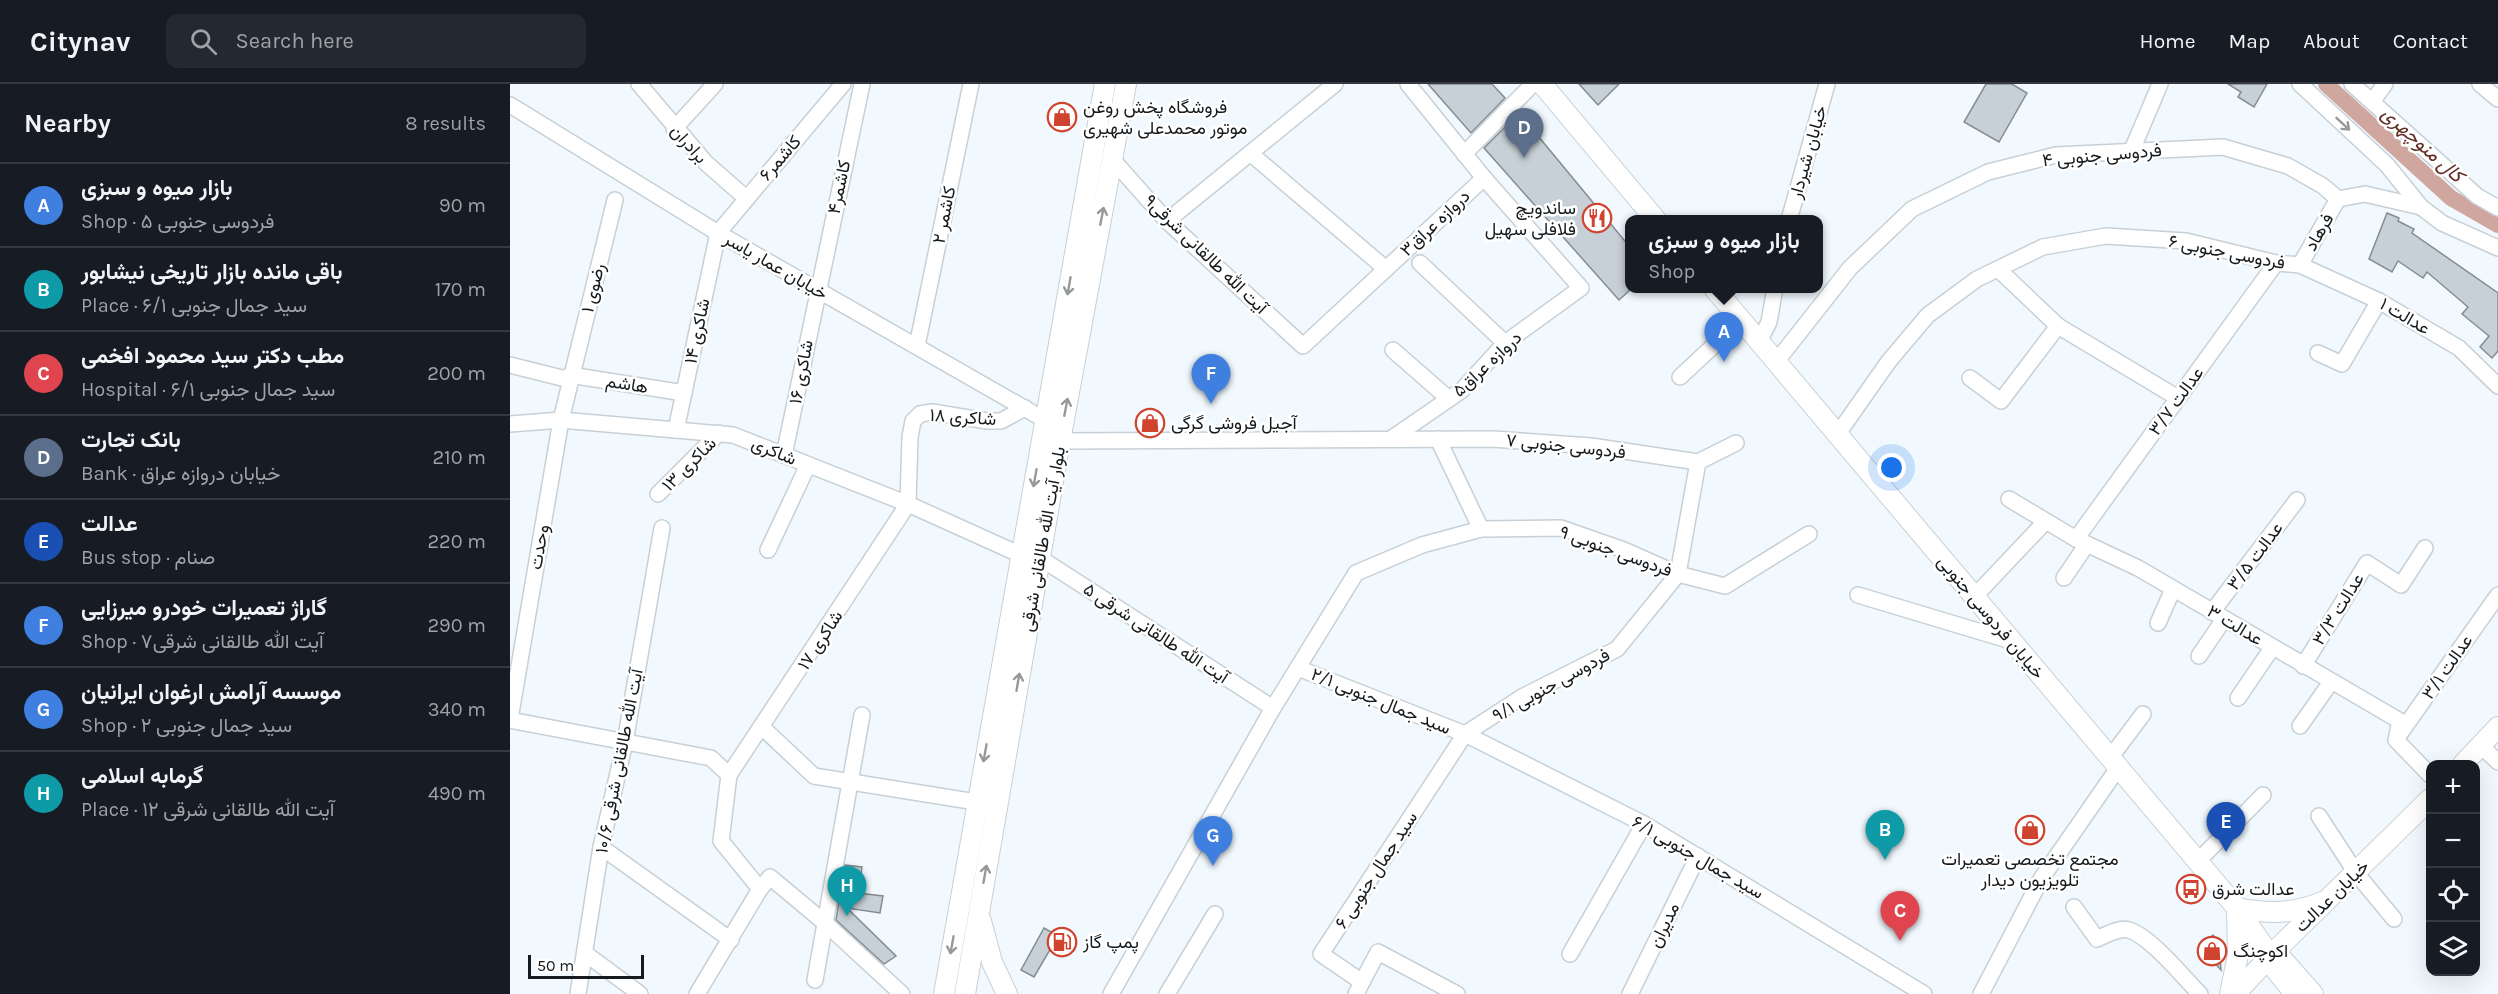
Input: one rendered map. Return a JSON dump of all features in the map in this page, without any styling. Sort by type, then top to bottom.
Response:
[{"type":"main road","name":"بلوار آیت الله طالقانی شرقی","points":[[965,994],[1030,556],[1045,420],[1105,84]]},
{"type":"main road","name":"بلوار آیت الله طالقانی شرقی","points":[[944,994],[976,802],[1030,556],[1060,441],[1126,84]]},
{"type":"main road","points":[[1542,84],[1653,215]]},
{"type":"main road","name":"خیابان فردوسی جنوبی","points":[[1718,293],[2237,908],[2269,952],[2295,994]]},
{"type":"main road","points":[[2468,760],[2498,727]]},
{"type":"main road","name":"خیابان عدالت","points":[[2235,994],[2269,952],[2330,898],[2426,803]]},
{"type":"main road","points":[[2230,994],[2238,955],[2237,908],[2261,913],[2285,913],[2308,908],[2330,898]]},
{"type":"main road","points":[[978,913],[992,962],[1007,994]]},
{"type":"main road","name":"خیابان فردوسی جنوبی","points":[[2269,952],[2313,994]]},
{"type":"street","points":[[674,129],[715,84]]},
{"type":"street","name":"کاشمر۴","points":[[817,290],[862,84]]},
{"type":"street","name":"کاشمر ۲","points":[[917,346],[970,84]]},
{"type":"street","points":[[1167,221],[1335,84]]},
{"type":"street","points":[[1408,84],[1484,178]]},
{"type":"street","points":[[1464,154],[1533,84]]},
{"type":"street","name":"خیابان شیردار","points":[[1790,215],[1827,84]]},
{"type":"street","points":[[2132,150],[2160,84]]},
{"type":"street","points":[[2300,84],[2387,165],[2421,207],[2442,223],[2498,248]]},
{"type":"street","points":[[2352,84],[2477,196],[2498,208]]},
{"type":"street","points":[[2372,102],[2385,84]]},
{"type":"street","points":[[2480,84],[2498,99]]},
{"type":"street","name":"کاشمر۶","points":[[718,233],[840,85]]},
{"type":"street","name":"برادران","points":[[646,87],[674,129],[706,163],[746,198]]},
{"type":"street","name":"خیابان عمار یاسر","points":[[512,110],[718,233],[1045,420]]},
{"type":"street","name":"فردوسی جنوبی ۴","points":[[1776,362],[1850,268],[1912,209],[1988,172],[2056,155],[2223,147],[2288,166],[2323,186],[2338,199]]},
{"type":"street","points":[[1250,153],[1386,269]]},
{"type":"street","name":"آیت الله طالقانی شرقی۹","points":[[1112,159],[1167,221],[1303,346]]},
{"type":"street","name":"دروازه عراق۳","points":[[1303,346],[1484,178]]},
{"type":"street","name":"دروازه عراق۵","points":[[1391,439],[1462,390],[1505,343],[1581,288],[1484,178]]},
{"type":"street","points":[[2338,199],[2365,194],[2421,207]]},
{"type":"street","name":"فرهاد","points":[[2300,265],[2338,199]]},
{"type":"street","name":"رضوی ۱","points":[[570,378],[615,200]]},
{"type":"street","name":"شاکری ۱۴","points":[[676,430],[718,233]]},
{"type":"street","name":"فردوسی جنوبی ۶","points":[[1837,435],[1889,361],[1928,315],[1977,279],[2043,247],[2106,236],[2186,241],[2276,263],[2300,265]]},
{"type":"street","points":[[1420,263],[1505,343]]},
{"type":"street","name":"عدالت ۳/۷","points":[[2064,578],[2081,542],[2178,398],[2276,263]]},
{"type":"street","name":"عدالت ۱","points":[[2300,265],[2379,301],[2459,348],[2498,386]]},
{"type":"street","points":[[1998,269],[2058,326],[2178,398]]},
{"type":"street","name":"شاکری ۱۶","points":[[784,455],[817,290]]},
{"type":"street","points":[[1759,342],[1768,322],[1774,293]]},
{"type":"street","points":[[2318,353],[2342,364],[2379,301]]},
{"type":"street","points":[[1680,377],[1741,320]]},
{"type":"street","points":[[1970,378],[2001,401],[2058,326]]},
{"type":"street","points":[[1393,350],[1449,399]]},
{"type":"street","name":"هاشم","points":[[510,365],[570,378],[684,393]]},
{"type":"street","name":"وحدت","points":[[510,720],[570,378]]},
{"type":"street","name":"شاکری ۱۸","points":[[908,504],[910,438],[916,417],[932,412],[987,421],[1001,421],[1025,408]]},
{"type":"street","name":"شاکری","points":[[510,424],[561,420],[733,435],[908,504],[1030,556]]},
{"type":"street","name":"شاکری ۱۳","points":[[658,495],[719,433]]},
{"type":"street","points":[[1438,439],[1481,529]]},
{"type":"street","name":"فردوسی جنوبی ۷","points":[[1060,441],[1493,439],[1591,446],[1698,462]]},
{"type":"street","points":[[1678,574],[1698,462],[1736,443]]},
{"type":"street","points":[[768,550],[808,465]]},
{"type":"street","name":"عدالت ۳","points":[[2009,499],[2081,542],[2138,568],[2400,721],[2396,740]]},
{"type":"street","name":"عدالت ۳/۵","points":[[2199,656],[2218,616],[2297,500]]},
{"type":"street","name":"شاکری ۱۷","points":[[729,775],[908,504]]},
{"type":"street","points":[[1974,597],[2045,522]]},
{"type":"street","name":"آیت الله طالقانی شرقی ۱۰/۶","points":[[578,994],[601,847],[626,742],[662,528]]},
{"type":"street","name":"فردوسی جنوبی ۹","points":[[1111,994],[1273,708],[1356,573],[1422,545],[1481,529],[1561,528],[1624,550],[1678,574],[1725,586],[1809,534]]},
{"type":"street","name":"عدالت ۳/۳","points":[[2303,666],[2367,563],[2401,585],[2425,548]]},
{"type":"street","name":"آیت الله طالقانی شرقی ۵","points":[[1030,556],[1273,708]]},
{"type":"street","name":"فردوسی جنوبی ۹/۱","points":[[1465,734],[1522,698],[1617,650],[1678,574]]},
{"type":"street","points":[[2158,623],[2173,589]]},
{"type":"street","points":[[1858,595],[2011,641]]},
{"type":"street","name":"عدالت ۳/۱","points":[[2396,740],[2498,595]]},
{"type":"street","points":[[2238,698],[2272,648]]},
{"type":"street","name":"سید جمال جنوبی ۲/۱","points":[[1298,668],[1465,734]]},
{"type":"street","points":[[2300,726],[2331,682]]},
{"type":"street","points":[[1981,994],[2041,879],[2143,714]]},
{"type":"street","points":[[815,980],[862,715]]},
{"type":"street","points":[[510,720],[711,758],[729,775],[721,840],[760,889]]},
{"type":"street","points":[[762,728],[814,776],[976,802]]},
{"type":"street","name":"سید جمال جنوبی ۶/۱","points":[[1465,734],[1644,824],[1924,994]]},
{"type":"street","name":"سید جمال جنوبی ۶","points":[[1359,988],[1321,954],[1465,734]]},
{"type":"street","points":[[2396,740],[2426,771]]},
{"type":"street","points":[[2481,746],[2498,762]]},
{"type":"street","points":[[2197,862],[2263,795]]},
{"type":"street","points":[[2319,816],[2356,873],[2394,919]]},
{"type":"street","points":[[1570,954],[1644,824]]},
{"type":"street","points":[[601,847],[731,940]]},
{"type":"street","name":"مدیران","points":[[1629,994],[1698,856]]},
{"type":"street","points":[[697,994],[760,889],[770,878],[825,922],[902,994]]},
{"type":"street","points":[[2074,907],[2097,939],[2117,930],[2128,929],[2146,941],[2200,994]]},
{"type":"street","points":[[1167,994],[1215,914]]},
{"type":"street","points":[[1359,988],[1378,952],[1457,994]]},
{"type":"street","points":[[586,954],[640,994]]},
{"type":"building","points":[[1428,84],[1492,84],[1505,98],[1471,133]]},
{"type":"building","points":[[1579,84],[1619,84],[1598,105]]},
{"type":"building","points":[[1986,84],[2012,84],[2027,93],[1999,142],[1964,122]]},
{"type":"building","points":[[2228,84],[2267,84],[2254,107],[2238,97],[2241,92]]},
{"type":"building","points":[[1519,113],[1625,241],[1627,293],[1619,300],[1484,148]]},
{"type":"building","points":[[2387,213],[2399,218],[2398,221],[2414,229],[2412,233],[2498,293],[2498,351],[2492,358],[2480,347],[2489,336],[2462,314],[2468,307],[2427,272],[2423,278],[2398,261],[2392,272],[2369,259]]},
{"type":"building","points":[[845,865],[862,867],[858,893],[883,896],[880,913],[847,908],[896,956],[884,964],[836,920]]},
{"type":"building","points":[[1044,928],[1058,936],[1034,977],[1021,970]]},
{"type":"building","name":"اکوچنگ","points":[[2213,935],[2219,942],[2221,970],[2200,947]]},
{"type":"waterway","name":"کال منوچهری","points":[[2326,84],[2451,198],[2498,225]]},
{"type":"place","name":"فروشگاه پخش روغن موتور محمدعلی شهیری","points":[[1062,117]]},
{"type":"place","name":"بانک تجارت","points":[[1524,158]]},
{"type":"place","name":"ساندویچ فلافلی سهیل","points":[[1597,218]]},
{"type":"place","name":"بازار میوه و سبزی","points":[[1724,362]]},
{"type":"place","name":"گاراژ تعمیرات خودرو میرزایی","points":[[1211,404]]},
{"type":"place","name":"آجیل فروشی گرگی","points":[[1150,423]]},
{"type":"place","name":"مجتمع تخصصی تعمیرات تلویزیون دیدار","points":[[2030,830]]},
{"type":"place","name":"عدالت","points":[[2226,852]]},
{"type":"place","name":"باقی مانده بازار تاریخی نیشابور","points":[[1885,860]]},
{"type":"place","name":"موسسه آرامش ارغوان ایرانیان","points":[[1213,866]]},
{"type":"place","name":"عدالت شرق","points":[[2191,889]]},
{"type":"place","name":"گرمابه اسلامی","points":[[847,916]]},
{"type":"place","name":"مطب دکتر سید محمود افخمی","points":[[1900,941]]},
{"type":"place","name":"پمپ گاز","points":[[1062,942]]},
{"type":"place","name":"اکوچنگ","points":[[2212,951]]}]
